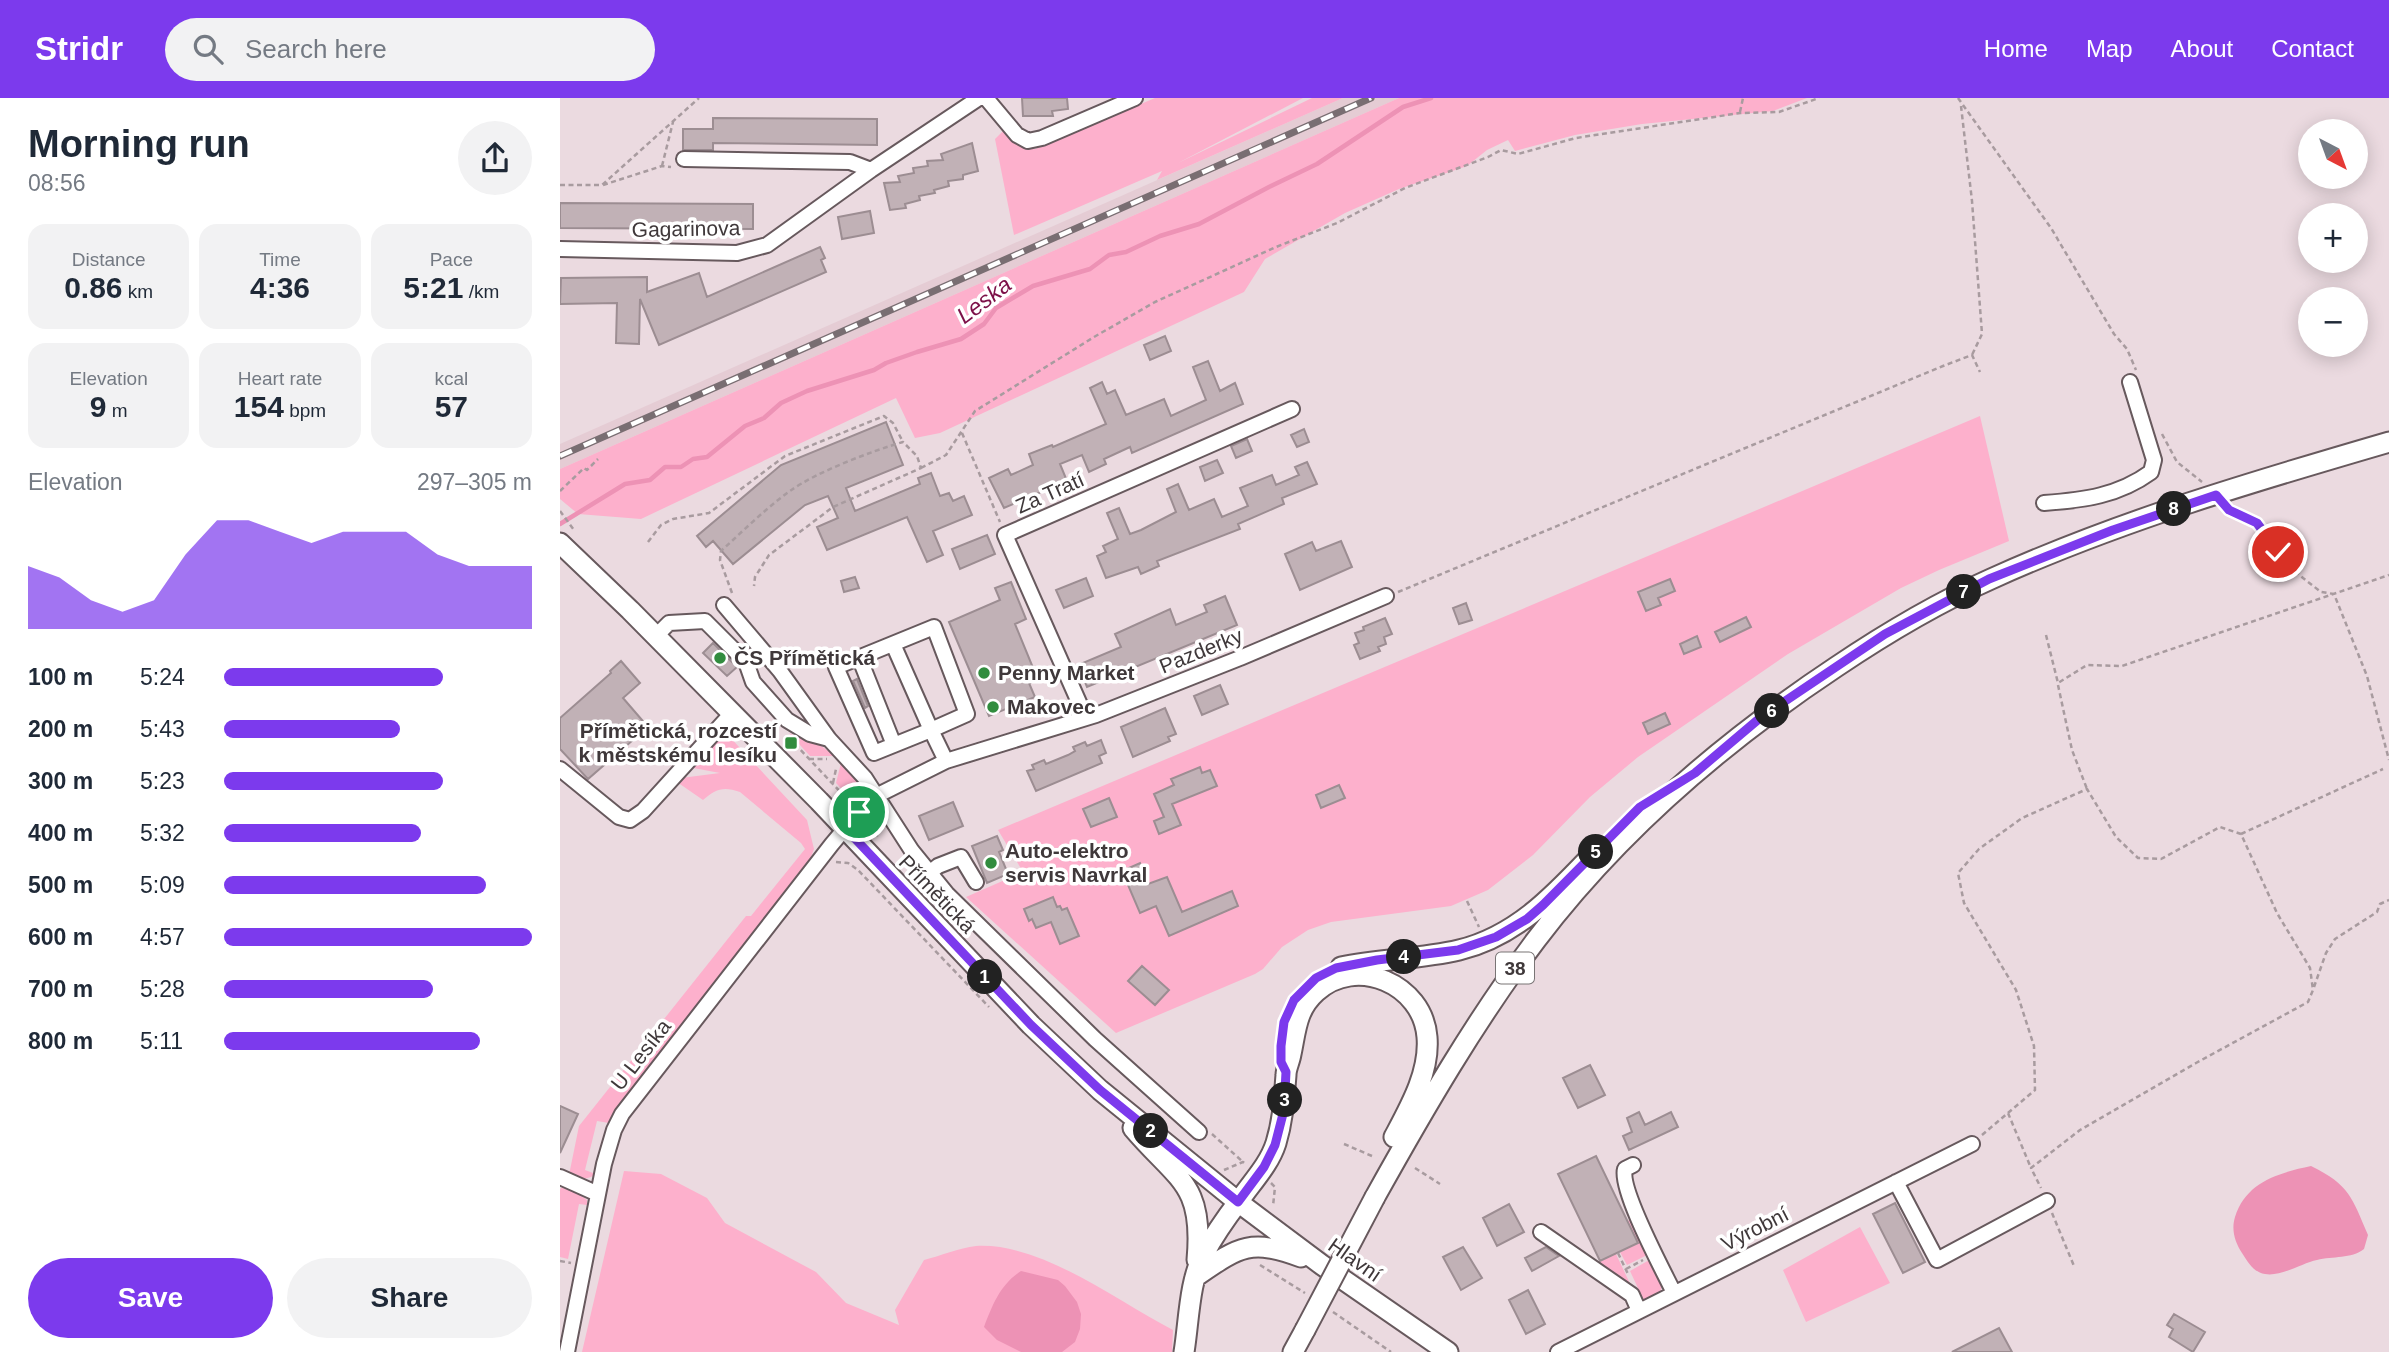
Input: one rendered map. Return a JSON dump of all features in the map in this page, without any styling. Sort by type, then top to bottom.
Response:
[{"type":"main road","name":"38","points":[[1293,1352],[1303,1338],[1376,1196],[1465,1041],[1538,937],[1606,858],[1695,773],[1760,718],[1885,634],[1989,579],[2113,530],[2389,442]]},
{"type":"main road","name":"Přímětická","points":[[567,536],[630,610],[845,828],[1031,1025],[1100,1090],[1238,1202]]},
{"type":"main road","points":[[1286,1072],[1281,1062],[1284,1022],[1294,1000],[1316,978],[1336,968],[1458,950],[1496,937],[1527,919],[1543,905],[1640,807],[1695,773]]},
{"type":"main road","points":[[1195,1277],[1202,1257],[1264,1167],[1275,1145],[1284,1110],[1286,1072],[1297,1020],[1310,999],[1326,985],[1346,977],[1366,975],[1401,989],[1417,1006],[1427,1036],[1424,1065],[1410,1107],[1373,1175],[1376,1196]]},
{"type":"main road","points":[[1100,1090],[1188,1189],[1199,1223],[1195,1277],[1184,1352]]},
{"type":"main road","name":"Hlavní","points":[[1238,1202],[1322,1265],[1448,1352]]},
{"type":"main road","points":[[1195,1277],[1228,1255],[1255,1246],[1276,1248],[1322,1265]]},
{"type":"street","name":"Gagarinova","points":[[560,249],[737,253],[768,245],[871,170],[979,98]]},
{"type":"street","points":[[986,98],[1017,135],[1028,141],[1042,138],[1135,98]]},
{"type":"street","points":[[678,163],[850,162],[871,170]]},
{"type":"street","points":[[2044,503],[2091,499],[2109,494],[2151,472],[2154,460],[2134,378]]},
{"type":"street","name":"Za Tratí","points":[[1085,716],[1005,535],[1292,410]]},
{"type":"street","name":"Pazderky","points":[[845,828],[876,796],[946,761],[1085,716],[1096,715],[1387,596]]},
{"type":"street","points":[[729,602],[829,739],[865,778],[929,873],[1027,974],[1194,1128]]},
{"type":"street","points":[[656,636],[669,623],[705,621],[746,662],[753,682],[787,720],[810,734],[829,739]]},
{"type":"street","points":[[934,627],[967,715],[874,753],[836,667],[893,644],[934,627]]},
{"type":"street","points":[[893,644],[946,761]]},
{"type":"street","points":[[859,657],[894,745]]},
{"type":"street","points":[[560,769],[619,817],[630,820],[643,810],[732,713]]},
{"type":"street","name":"U Lesíka","points":[[567,1352],[598,1194],[611,1141],[622,1114],[845,828]]},
{"type":"street","points":[[929,873],[938,866],[961,857],[976,882]]},
{"type":"street","name":"Výrobní","points":[[1558,1352],[1972,1144]]},
{"type":"street","points":[[1633,1165],[1625,1169],[1623,1177],[1674,1293]]},
{"type":"street","points":[[560,1177],[598,1194]]},
{"type":"street","points":[[1896,1182],[1937,1260],[2047,1201]]},
{"type":"street","points":[[1541,1232],[1632,1295],[1639,1311]]},
{"type":"path","points":[[602,185],[699,98]]},
{"type":"path","points":[[1740,113],[1743,98]]},
{"type":"path","points":[[754,586],[755,577],[769,555],[833,508],[946,455],[975,411],[1154,302],[1276,247],[1337,223],[1405,188],[1501,150],[1518,154],[1576,138],[1740,113],[1779,112],[1819,98]]},
{"type":"path","points":[[1958,98],[2051,228],[2114,334],[2127,349],[2134,378]]},
{"type":"path","points":[[1387,596],[1972,355],[1982,334],[1970,177],[1961,103]]},
{"type":"path","points":[[662,166],[674,120]]},
{"type":"path","points":[[560,185],[602,185],[678,163]]},
{"type":"path","points":[[1972,355],[1980,372]]},
{"type":"path","points":[[648,542],[661,525],[673,519],[709,513],[785,456],[884,416],[893,423],[903,442],[917,456],[920,468]]},
{"type":"path","points":[[2161,430],[2177,463],[2216,495],[2229,510],[2257,523],[2288,564],[2303,578],[2321,592],[2334,594]]},
{"type":"path","points":[[962,433],[1005,535]]},
{"type":"path","points":[[729,602],[720,560],[721,551],[799,485],[881,448],[903,442]]},
{"type":"path","points":[[560,491],[584,468],[587,470],[598,459]]},
{"type":"path","points":[[560,511],[567,536]]},
{"type":"path","points":[[2058,683],[2087,665],[2122,666],[2389,575]]},
{"type":"path","points":[[2334,594],[2367,676],[2389,760]]},
{"type":"path","points":[[2046,635],[2072,750],[2087,789],[2116,836],[2138,858],[2161,859],[2220,827],[2241,834],[2383,769]]},
{"type":"path","points":[[794,742],[848,800]]},
{"type":"path","points":[[809,759],[828,759]]},
{"type":"path","points":[[832,783],[838,759]]},
{"type":"path","points":[[1972,1144],[2035,1090],[2034,1046],[2016,990],[1964,903],[1958,873],[1979,849],[2022,818],[2087,789]]},
{"type":"path","points":[[876,823],[876,831]]},
{"type":"path","points":[[2241,834],[2277,913],[2310,968],[2313,990]]},
{"type":"path","points":[[829,865],[836,862]]},
{"type":"path","points":[[2031,1168],[2080,1130],[2308,1002],[2326,953],[2335,939],[2377,912],[2380,904],[2389,900]]},
{"type":"path","points":[[1467,901],[1481,931]]},
{"type":"path","points":[[2008,1113],[2074,1266]]},
{"type":"path","points":[[1194,1128],[1203,1127],[1243,1162]]},
{"type":"path","points":[[1344,1144],[1372,1156]]},
{"type":"path","points":[[1415,1168],[1440,1184]]},
{"type":"path","points":[[1244,1248],[1247,1258],[1311,1297]]},
{"type":"path","points":[[560,1261],[571,1263]]},
{"type":"path","points":[[1334,1313],[1391,1352]]},
{"type":"shaded area","points":[[1155,98],[1303,98],[1178,163],[1312,98],[1343,98],[1157,180],[1162,171],[1014,235],[995,139],[1004,130],[1018,144],[1035,149]]},
{"type":"shaded area","points":[[1343,98],[1399,98],[560,469],[560,444]]},
{"type":"shaded area","points":[[1399,98],[1807,98],[1773,111],[1642,124],[1575,135],[1515,151],[1508,140],[1487,150],[1467,166],[1399,189],[1345,213],[1265,259],[1244,292],[940,433],[915,438],[896,398],[641,519],[578,514],[560,499],[560,469]]},
{"type":"shaded area","points":[[1980,416],[2009,541],[1901,588],[1788,654],[1638,757],[1590,797],[1533,855],[1488,890],[1451,906],[1331,922],[1308,930],[1282,947],[1263,969],[1255,974],[1116,1033],[966,897],[1023,872],[998,830]]},
{"type":"shaded area","points":[[789,733],[820,745],[835,756],[810,756]]},
{"type":"shaded area","points":[[720,734],[727,734],[807,820],[814,849],[811,857],[615,1111],[609,1123],[597,1121],[585,1170],[593,1173],[593,1176],[584,1178],[569,1175],[579,1126],[746,916],[751,916],[805,849],[740,792],[720,790],[703,800],[677,782],[681,778],[720,773],[688,767]]},
{"type":"shaded area","points":[[841,763],[861,784],[861,789],[851,799],[836,783]]},
{"type":"shaded area","points":[[2311,1166],[2342,1186],[2348,1194],[2368,1235],[2364,1249],[2348,1256],[2311,1262],[2278,1274],[2257,1271],[2242,1253],[2234,1236],[2233,1227],[2240,1205],[2255,1187],[2265,1181]]},
{"type":"shaded area","points":[[624,1171],[661,1174],[707,1198],[725,1223],[816,1272],[846,1303],[899,1325],[895,1310],[924,1260],[970,1247],[1001,1247],[1052,1263],[1173,1330],[1172,1352],[582,1352]]},
{"type":"shaded area","points":[[568,1183],[568,1186],[587,1200],[587,1205],[579,1204],[568,1259],[560,1257],[560,1189]]},
{"type":"shaded area","points":[[1632,1219],[1649,1254],[1627,1265],[1620,1252],[1638,1243],[1627,1221]]},
{"type":"shaded area","points":[[1860,1227],[1890,1283],[1806,1322],[1783,1270]]},
{"type":"shaded area","points":[[1616,1254],[1633,1290],[1604,1269],[1599,1262]]},
{"type":"shaded area","points":[[1651,1259],[1660,1276],[1661,1289],[1660,1294],[1644,1301],[1630,1271]]},
{"type":"shaded area","points":[[1021,1271],[1058,1280],[1077,1302],[1081,1314],[1080,1329],[1075,1342],[1062,1352],[1021,1352],[997,1340],[984,1327],[1002,1289]]},
{"type":"building","points":[[1022,98],[1067,98],[1068,109],[1052,111],[1053,116],[1023,116]]},
{"type":"building","points":[[713,118],[877,119],[877,145],[713,143],[713,150],[683,150],[683,129],[713,129]]},
{"type":"building","points":[[972,143],[978,171],[963,175],[963,179],[948,181],[949,186],[934,190],[935,193],[919,196],[920,200],[905,204],[906,208],[890,210],[884,183],[900,182],[898,176],[914,173],[913,168],[928,166],[927,161],[943,160],[941,154]]},
{"type":"building","points":[[560,203],[753,204],[753,229],[560,228]]},
{"type":"building","points":[[870,211],[874,233],[842,239],[838,217]]},
{"type":"building","points":[[820,247],[825,258],[821,260],[826,272],[659,345],[640,299],[639,344],[616,343],[617,303],[560,304],[561,278],[647,277],[647,292],[699,273],[707,297]]},
{"type":"building","points":[[1165,336],[1171,351],[1150,360],[1144,345]]},
{"type":"building","points":[[1208,361],[1220,391],[1235,383],[1243,404],[1132,453],[1130,447],[1104,459],[1106,464],[1089,472],[1082,455],[1060,464],[1067,481],[1004,508],[989,478],[1008,469],[1011,475],[1033,465],[1029,454],[1052,445],[1053,447],[1106,424],[1090,388],[1102,382],[1107,394],[1115,390],[1126,415],[1164,399],[1171,416],[1206,400],[1193,367]]},
{"type":"building","points":[[886,422],[903,465],[846,488],[855,511],[920,484],[918,478],[931,473],[940,496],[949,493],[953,501],[964,496],[972,515],[933,531],[943,555],[927,562],[907,517],[827,550],[817,527],[838,518],[828,496],[805,505],[733,564],[713,541],[706,547],[697,536],[781,465]]},
{"type":"building","points":[[1304,429],[1309,442],[1297,447],[1291,435]]},
{"type":"building","points":[[1247,439],[1252,451],[1236,458],[1231,446]]},
{"type":"building","points":[[1217,460],[1223,473],[1205,481],[1200,467]]},
{"type":"building","points":[[1307,462],[1317,484],[1282,498],[1284,504],[1238,524],[1240,529],[1157,561],[1159,566],[1141,574],[1138,567],[1106,578],[1097,556],[1106,552],[1103,546],[1118,539],[1107,513],[1119,508],[1130,534],[1141,530],[1176,512],[1167,489],[1178,484],[1189,510],[1214,499],[1222,517],[1248,506],[1240,488],[1272,475],[1276,485],[1299,475],[1295,467]]},
{"type":"building","points":[[987,535],[995,554],[960,569],[952,549]]},
{"type":"building","points":[[1341,541],[1352,567],[1300,590],[1285,554],[1312,542],[1316,551]]},
{"type":"building","points":[[855,577],[859,588],[844,592],[841,581]]},
{"type":"building","points":[[1086,578],[1093,596],[1064,608],[1056,590]]},
{"type":"building","points":[[1670,579],[1675,591],[1658,598],[1661,605],[1646,611],[1638,592]]},
{"type":"building","points":[[1011,582],[1026,619],[1015,624],[1038,680],[1029,683],[1035,697],[989,716],[949,622],[1000,600],[995,588]]},
{"type":"building","points":[[1225,596],[1237,625],[1087,687],[1078,665],[1121,647],[1115,634],[1170,609],[1176,625],[1207,612],[1204,605]]},
{"type":"building","points":[[1466,603],[1472,620],[1459,624],[1453,608]]},
{"type":"building","points":[[1746,617],[1751,627],[1720,642],[1715,632]]},
{"type":"building","points":[[1385,618],[1392,634],[1384,637],[1386,644],[1378,647],[1380,651],[1360,659],[1354,645],[1359,643],[1355,633]]},
{"type":"building","points":[[1697,636],[1701,647],[1684,654],[1680,644]]},
{"type":"building","name":"ČS Přímětická","points":[[713,643],[737,667],[727,676],[703,653]]},
{"type":"building","points":[[621,661],[640,683],[623,698],[648,727],[588,779],[560,749],[560,718]]},
{"type":"building","points":[[857,679],[868,706],[865,708],[853,681]]},
{"type":"building","points":[[1220,685],[1228,704],[1202,715],[1194,696]]},
{"type":"building","points":[[1165,708],[1176,734],[1168,737],[1170,741],[1133,757],[1121,727]]},
{"type":"building","points":[[1665,713],[1670,724],[1648,734],[1643,723]]},
{"type":"building","points":[[1101,740],[1106,753],[1099,756],[1102,763],[1036,791],[1027,771],[1034,769],[1032,765],[1044,760],[1046,764],[1075,751],[1073,747],[1085,742],[1087,746]]},
{"type":"building","points":[[1200,767],[1202,773],[1210,770],[1217,786],[1172,804],[1181,825],[1159,834],[1154,821],[1164,817],[1154,794],[1174,785],[1171,779]]},
{"type":"building","points":[[1339,785],[1345,798],[1321,808],[1316,795]]},
{"type":"building","points":[[1109,798],[1117,817],[1091,827],[1083,809]]},
{"type":"building","points":[[953,802],[963,826],[929,840],[919,816]]},
{"type":"building","name":"Auto-elektro servis Navrkal","points":[[997,836],[1003,850],[999,852],[1008,874],[987,883],[972,846]]},
{"type":"building","points":[[1140,863],[1148,884],[1167,877],[1182,912],[1232,891],[1238,906],[1169,936],[1156,906],[1140,913],[1122,871]]},
{"type":"building","points":[[1053,897],[1057,907],[1060,906],[1062,910],[1067,908],[1079,936],[1060,944],[1051,922],[1036,928],[1032,919],[1029,921],[1024,909]]},
{"type":"building","points":[[1142,966],[1169,990],[1155,1005],[1128,981]]},
{"type":"building","points":[[1590,1065],[1605,1095],[1578,1108],[1563,1078]]},
{"type":"building","points":[[560,1106],[578,1114],[560,1153]]},
{"type":"building","points":[[1639,1112],[1645,1125],[1671,1112],[1678,1127],[1629,1150],[1623,1136],[1632,1132],[1627,1118]]},
{"type":"building","points":[[1596,1156],[1638,1243],[1600,1261],[1558,1174]]},
{"type":"building","points":[[1895,1203],[1925,1262],[1903,1273],[1873,1214]]},
{"type":"building","points":[[1509,1204],[1524,1232],[1497,1246],[1483,1218]]},
{"type":"building","points":[[1463,1247],[1482,1278],[1461,1290],[1443,1257]]},
{"type":"building","points":[[1546,1247],[1559,1256],[1532,1271],[1525,1258]]},
{"type":"building","points":[[1528,1290],[1545,1324],[1526,1334],[1509,1300]]},
{"type":"building","points":[[2174,1314],[2205,1332],[2193,1352],[2169,1337],[2173,1329],[2167,1325]]},
{"type":"building","points":[[1999,1328],[2012,1352],[1952,1352]]},
{"type":"waterway","name":"Leska","points":[[560,524],[625,484],[650,480],[665,467],[681,467],[693,459],[707,457],[745,426],[764,418],[781,403],[807,391],[961,339],[984,324],[996,308],[1033,286],[1090,269],[1109,255],[1126,252],[1160,236],[1199,224],[1317,164],[1403,107],[1431,98]]},
{"type":"railway","points":[[560,456],[1371,98]]},
{"type":"place","name":"ČS Přímětická","points":[[720,658]]},
{"type":"place","name":"Penny Market","points":[[984,673]]},
{"type":"place","name":"Makovec","points":[[993,707]]},
{"type":"place","name":"Přímětická, rozcestí k městskému lesíku","points":[[791,743]]},
{"type":"place","name":"Auto-elektro servis Navrkal","points":[[991,863]]},
{"type":"route","points":[[859,812],[845,828],[1031,1025],[1100,1090],[1238,1202],[1264,1167],[1275,1145],[1284,1110],[1286,1072],[1281,1062],[1284,1022],[1294,1000],[1316,978],[1336,968],[1355,964],[1458,950],[1496,937],[1527,919],[1640,807],[1695,773],[1760,718],[1885,634],[1989,579],[2113,530],[2216,495],[2229,510],[2257,523],[2278,552]]}]
